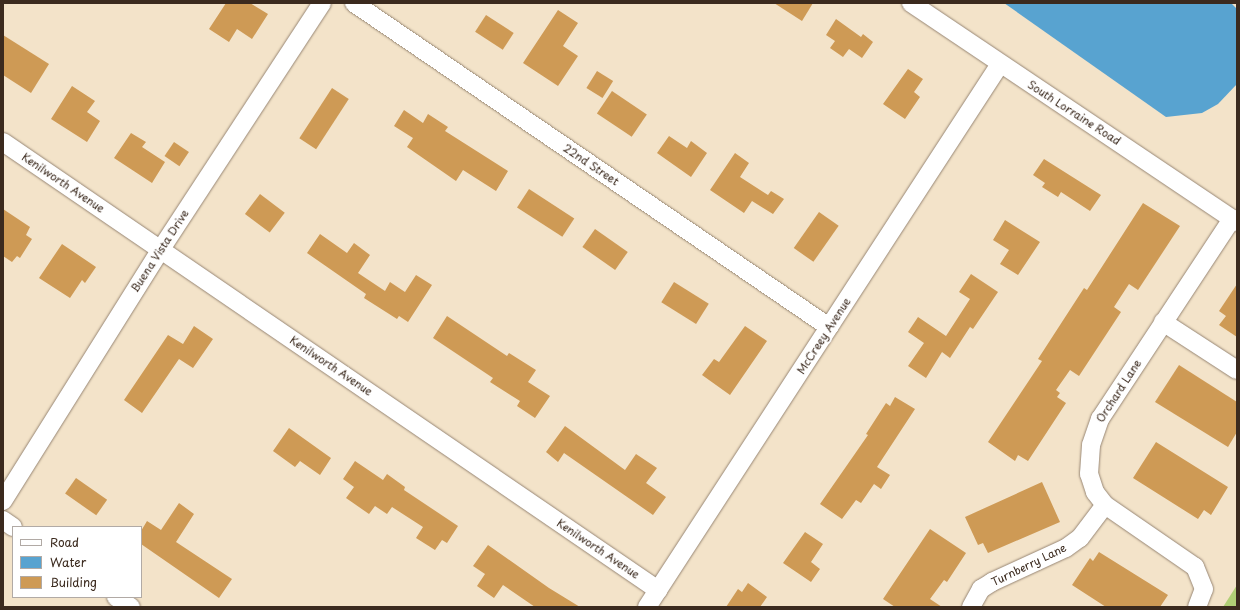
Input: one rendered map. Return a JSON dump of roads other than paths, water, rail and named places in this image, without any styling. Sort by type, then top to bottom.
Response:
[{"type":"street","name":"Buena Vista Drive","points":[[3,501],[161,249],[322,3]]},
{"type":"street","name":"22nd Street","points":[[354,3],[829,327]]},
{"type":"street","name":"South Lorraine Road","points":[[910,3],[1235,220]]},
{"type":"street","name":"McCreey Avenue","points":[[647,607],[1000,64]]},
{"type":"street","name":"Kenilworth Avenue","points":[[3,142],[658,590]]},
{"type":"street","name":"Orchard Lane","points":[[1197,607],[1204,589],[1195,567],[1105,505],[1095,492],[1089,474],[1091,445],[1095,428],[1164,322],[1235,220]]},
{"type":"street","points":[[1164,322],[1237,370]]},
{"type":"street","name":"Turnberry Lane","points":[[971,607],[981,590],[992,582],[1066,548],[1080,538],[1105,505]]},
{"type":"street","points":[[3,520],[12,526]]},
{"type":"street","points":[[118,598],[131,607]]},
{"type":"water","points":[[1004,3],[1231,3],[1237,9],[1237,84],[1218,104],[1202,113],[1166,117]]}]
